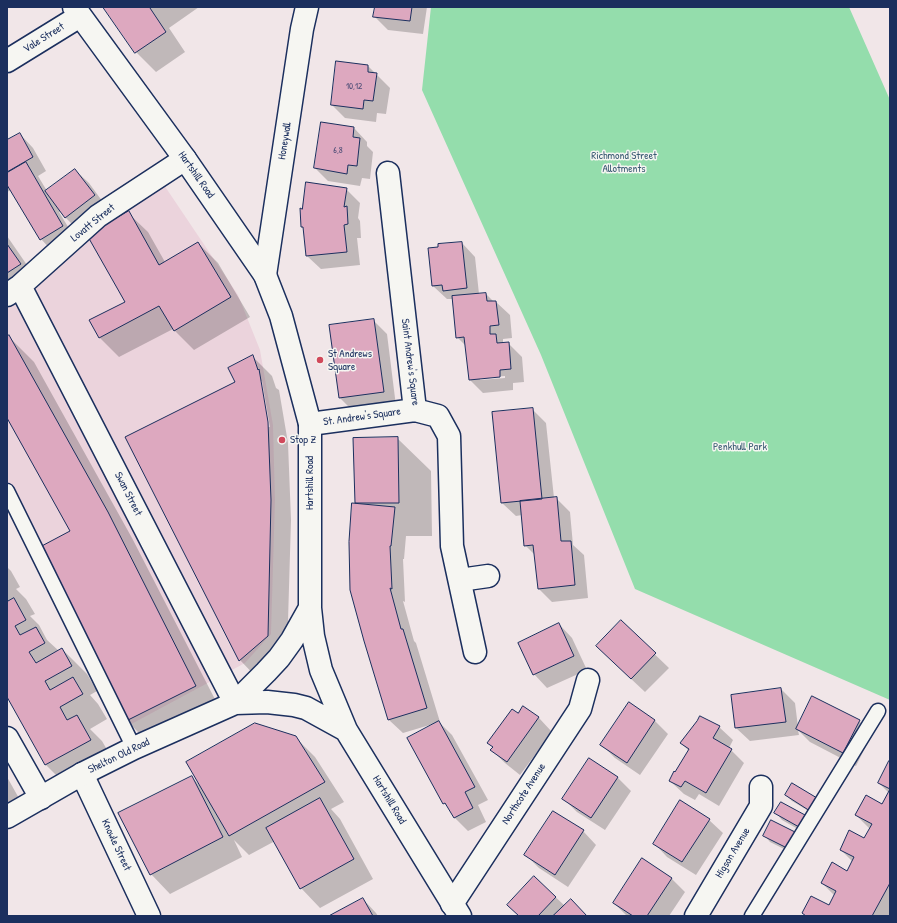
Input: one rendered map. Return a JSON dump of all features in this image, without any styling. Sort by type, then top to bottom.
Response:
[{"type":"street","name":"Honeywall","points":[[265,275],[302,29],[307,7]]},
{"type":"street","name":"Hartshill Road","points":[[77,11],[185,159],[265,275],[281,316],[310,424],[310,608],[313,636],[321,670],[346,730],[456,910]]},
{"type":"street","name":"Vale Street","points":[[7,61],[77,11]]},
{"type":"street","name":"Lovatt Street","points":[[14,291],[98,216],[185,159]]},
{"type":"street","name":"Saint Andrew's Square","points":[[388,172],[415,410],[438,416],[449,436],[452,546],[476,652]]},
{"type":"street","name":"Swan Street","points":[[14,291],[235,702]]},
{"type":"street","name":"St. Andrew's Square","points":[[310,424],[415,410]]},
{"type":"street","points":[[460,580],[488,576]]},
{"type":"street","name":"Shelton Old Road","points":[[7,817],[82,774],[134,748],[235,702],[279,658],[292,640],[310,608]]},
{"type":"street","name":"Northcote Avenue","points":[[456,910],[580,709],[588,680]]},
{"type":"street","name":"Shelton Old Road","points":[[235,702],[267,702],[306,708],[346,730]]},
{"type":"street","points":[[7,738],[41,798]]},
{"type":"street","name":"Knowle Street","points":[[82,774],[150,916]]},
{"type":"street","name":"Higson Avenue","points":[[696,916],[760,806],[761,787]]},
{"type":"lane","points":[[7,491],[134,748]]},
{"type":"lane","points":[[752,916],[878,711]]},
{"type":"shaded area","points":[[164,185],[238,295],[260,350],[273,425],[275,500],[271,634],[245,663],[124,728],[7,497],[7,304],[78,237]]},
{"type":"green space","points":[[431,7],[849,7],[890,100],[890,700],[635,589],[541,355],[422,90]]},
{"type":"building","points":[[103,7],[151,7],[150,8],[166,32],[135,53]]},
{"type":"building","points":[[375,7],[412,7],[410,21],[373,17]]},
{"type":"building","points":[[336,61],[368,65],[368,72],[377,73],[373,101],[364,100],[363,109],[331,105]]},
{"type":"building","points":[[321,122],[354,127],[353,137],[360,138],[357,166],[348,165],[347,174],[314,168]]},
{"type":"building","points":[[20,133],[33,157],[7,172],[7,140]]},
{"type":"building","points":[[26,162],[63,226],[40,240],[7,185],[7,173]]},
{"type":"building","points":[[75,169],[95,195],[65,218],[45,191]]},
{"type":"building","points":[[306,182],[347,188],[344,207],[347,206],[348,224],[344,225],[347,252],[306,256],[303,227],[301,227],[300,208],[302,209]]},
{"type":"building","points":[[129,211],[159,265],[198,242],[231,297],[174,331],[159,306],[99,338],[89,320],[125,302],[87,235]]},
{"type":"building","points":[[462,242],[467,288],[443,291],[442,285],[432,286],[428,248],[438,247],[438,244]]},
{"type":"building","points":[[7,244],[21,264],[7,273]]},
{"type":"building","points":[[486,293],[487,301],[496,301],[499,325],[490,326],[490,334],[496,334],[497,343],[509,342],[511,369],[500,370],[500,377],[469,380],[464,337],[456,338],[452,296]]},
{"type":"building","points":[[374,319],[384,392],[339,398],[329,325]]},
{"type":"building","points":[[9,335],[108,512],[196,686],[126,721],[38,548],[70,531],[7,418],[7,337]]},
{"type":"building","points":[[253,355],[258,370],[259,369],[268,422],[271,500],[268,636],[239,661],[125,437],[235,382],[228,368]]},
{"type":"building","points":[[533,408],[542,499],[501,503],[492,412]]},
{"type":"building","points":[[398,437],[399,503],[355,503],[353,438]]},
{"type":"building","points":[[557,497],[561,541],[571,541],[575,585],[538,589],[533,545],[524,546],[520,501]]},
{"type":"building","points":[[352,503],[395,507],[390,546],[392,589],[390,588],[401,629],[403,629],[427,708],[388,720],[350,590],[349,542]]},
{"type":"building","points":[[14,598],[26,620],[15,626],[20,635],[36,627],[45,643],[29,652],[36,663],[62,648],[72,666],[45,681],[50,690],[73,677],[83,694],[60,707],[67,720],[77,715],[91,740],[45,765],[7,697],[7,602]]},
{"type":"building","points":[[621,620],[656,653],[631,679],[596,646]]},
{"type":"building","points":[[559,623],[574,656],[533,675],[518,643]]},
{"type":"building","points":[[781,688],[786,722],[735,728],[731,695]]},
{"type":"building","points":[[812,696],[860,720],[843,753],[796,729]]},
{"type":"building","points":[[629,702],[655,720],[627,763],[600,745]]},
{"type":"building","points":[[523,706],[539,717],[507,762],[490,750],[493,747],[487,743],[512,709],[518,713]]},
{"type":"building","points":[[700,716],[720,726],[713,738],[732,749],[706,793],[685,781],[681,787],[669,781],[689,749],[680,743]]},
{"type":"building","points":[[439,721],[475,787],[465,792],[473,808],[454,818],[445,803],[443,804],[407,738]]},
{"type":"building","points":[[255,723],[296,736],[325,782],[229,836],[186,762]]},
{"type":"building","points":[[589,758],[618,777],[591,818],[562,799]]},
{"type":"building","points":[[889,761],[890,762],[890,789],[878,783]]},
{"type":"building","points":[[192,776],[223,837],[150,875],[118,813]]},
{"type":"building","points":[[792,783],[817,798],[810,811],[785,795]]},
{"type":"building","points":[[890,789],[890,883],[872,916],[806,916],[802,913],[811,896],[829,905],[836,891],[821,883],[832,862],[847,871],[854,857],[840,850],[849,830],[864,838],[872,824],[855,815],[866,795],[882,804]]},
{"type":"building","points":[[320,798],[354,859],[300,889],[266,828]]},
{"type":"building","points":[[680,800],[710,819],[682,862],[653,844]]},
{"type":"building","points":[[781,802],[805,815],[799,827],[774,813]]},
{"type":"building","points":[[553,811],[584,830],[555,875],[524,855]]},
{"type":"building","points":[[771,820],[795,832],[787,848],[763,836]]},
{"type":"building","points":[[642,858],[672,878],[647,916],[633,916],[613,903]]},
{"type":"building","points":[[534,876],[556,897],[538,916],[519,916],[507,905]]},
{"type":"building","points":[[363,898],[373,916],[329,916]]},
{"type":"building","points":[[571,899],[587,916],[553,916]]},
{"type":"place","name":"St Andrews Square","points":[[320,360]]},
{"type":"place","name":"Stop Z","points":[[282,440]]},
{"type":"park label","name":"Richmond Street Allotments","points":[[624,162]]},
{"type":"park label","name":"Penkhull Park","points":[[740,447]]}]
